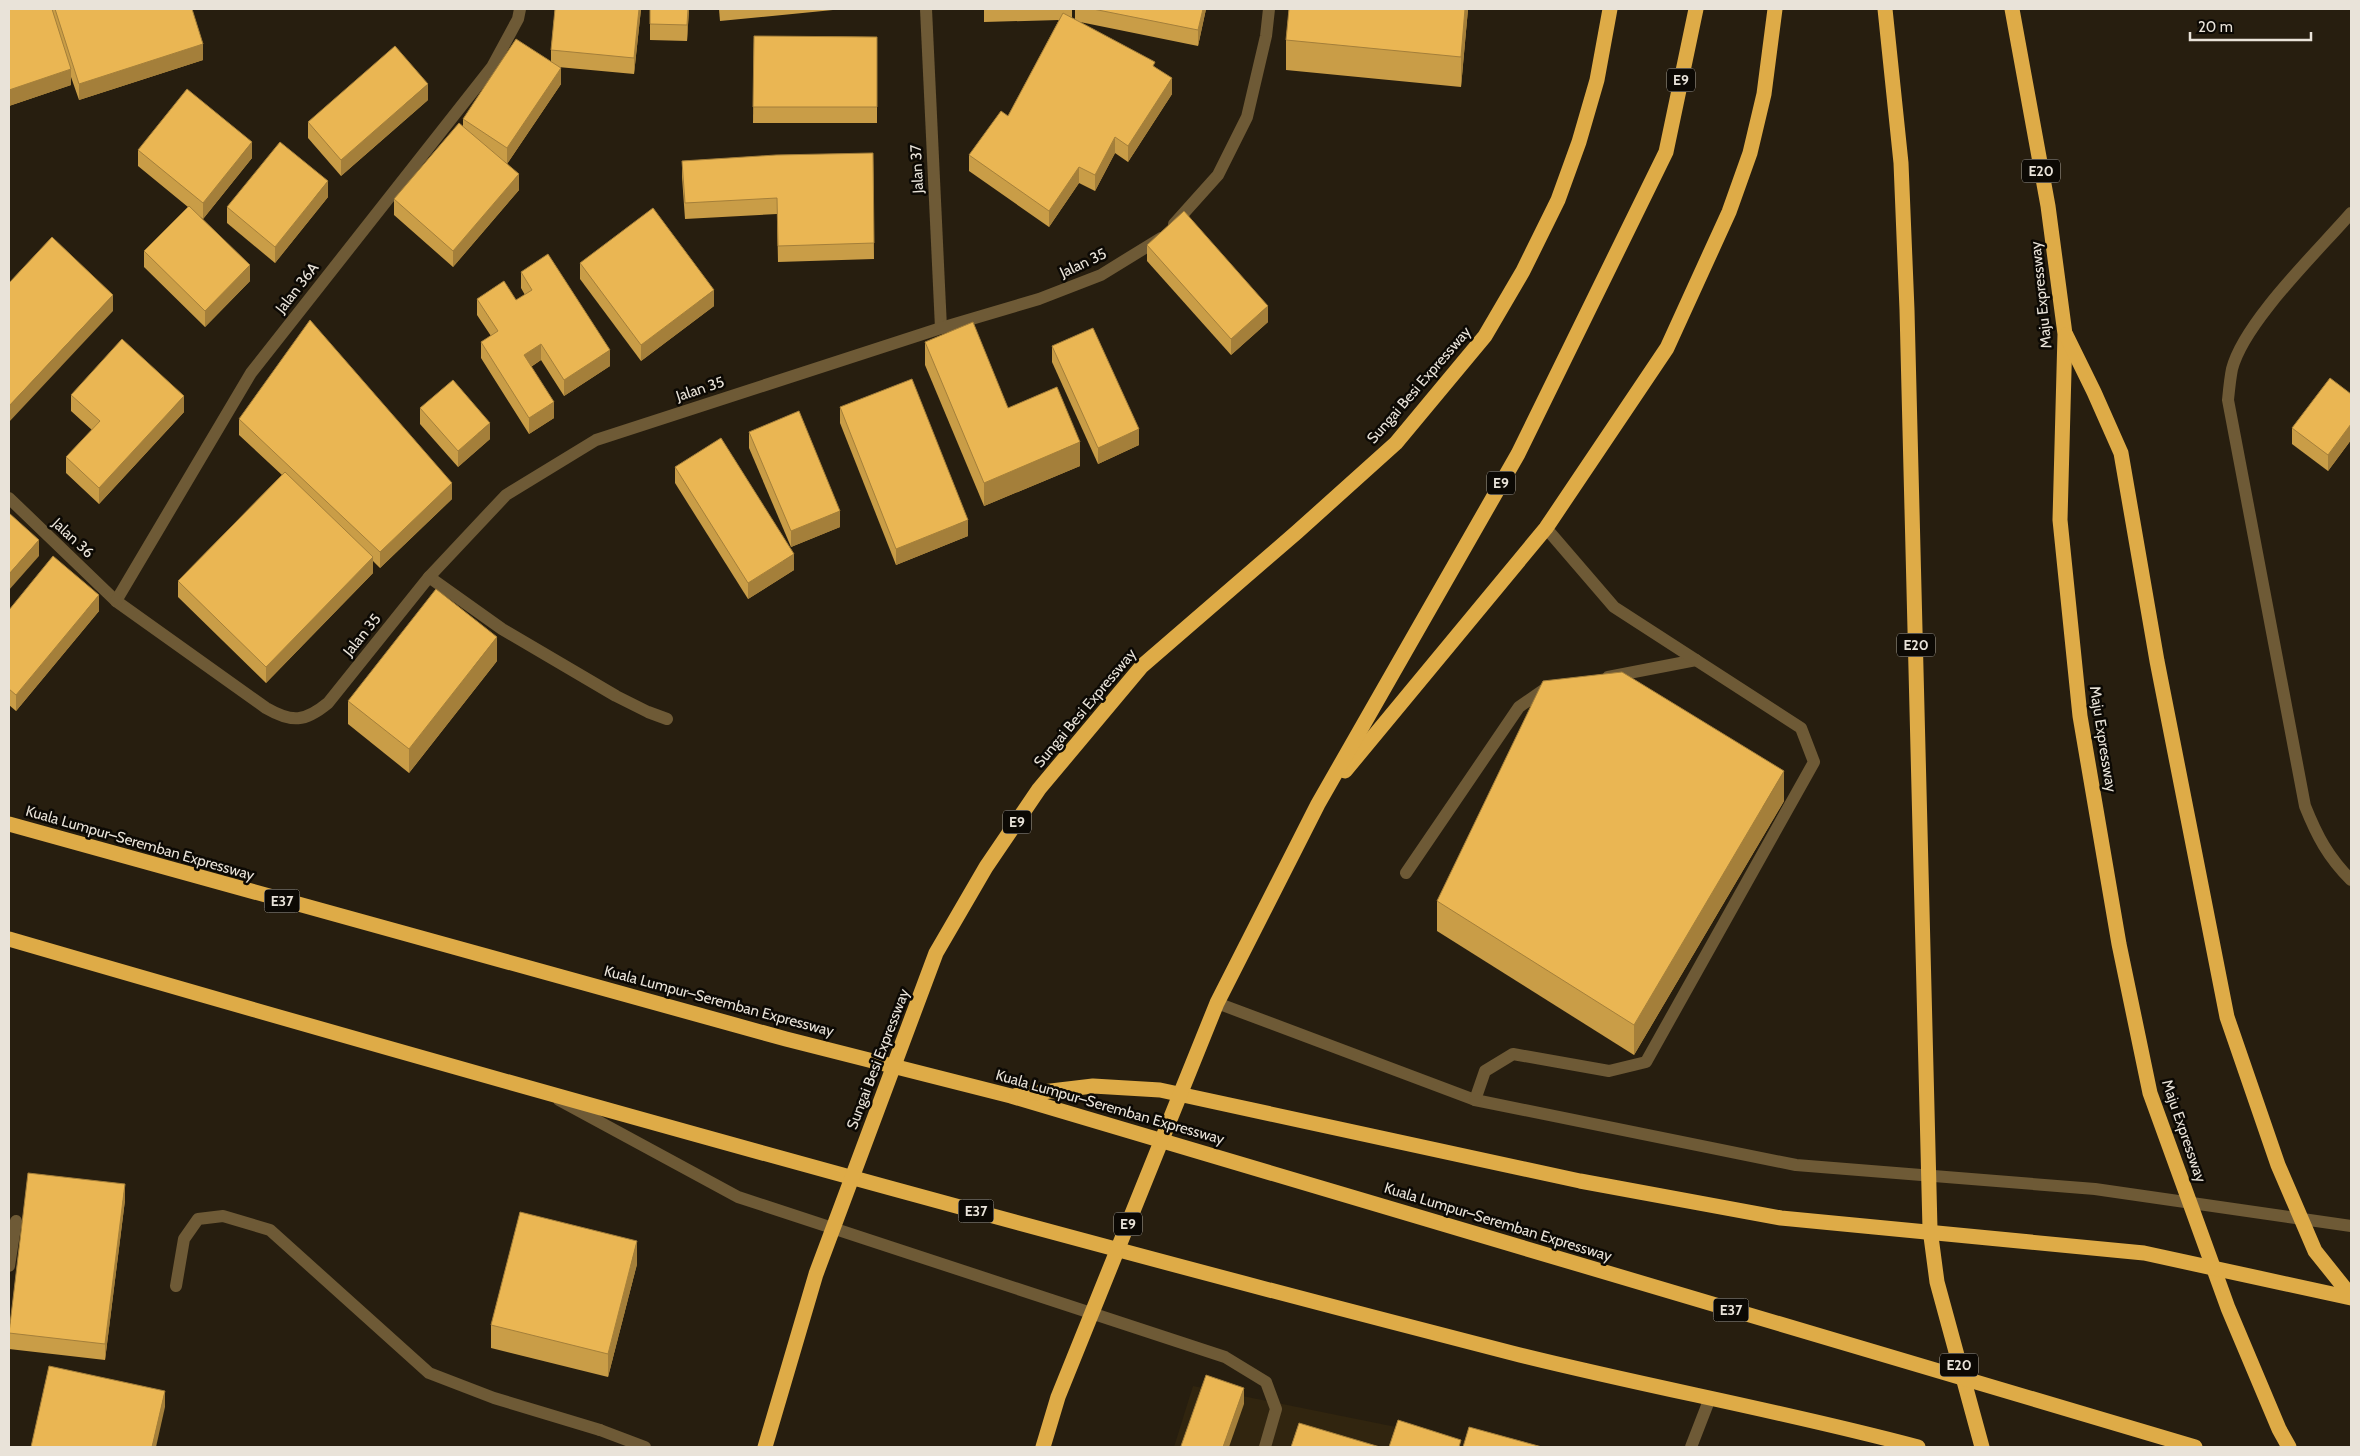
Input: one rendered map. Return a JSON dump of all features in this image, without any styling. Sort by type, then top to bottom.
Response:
[{"type":"highway","name":"Sungai Besi Expressway","points":[[765,1447],[816,1274],[936,953],[986,867],[1039,789],[1142,666],[1297,532],[1396,443],[1485,336],[1523,271],[1558,200],[1579,142],[1597,80],[1610,9]]},
{"type":"highway","name":"E9","points":[[1043,1447],[1062,1388],[1217,1003],[1318,804],[1518,454],[1666,152],[1696,9]]},
{"type":"highway","points":[[1318,804],[1546,528],[1667,348],[1729,212],[1750,153],[1764,94],[1775,9]]},
{"type":"highway","name":"E20","points":[[1885,9],[1901,163],[1907,310],[1930,1229],[1937,1282],[1982,1447]]},
{"type":"highway","name":"Maju Expressway","points":[[2012,9],[2048,206],[2065,334],[2060,520],[2080,716],[2119,944],[2150,1093],[2228,1308],[2278,1429],[2289,1447]]},
{"type":"highway","points":[[2065,334],[2094,392],[2120,453],[2168,718],[2228,1017],[2278,1166],[2315,1251],[2351,1297]]},
{"type":"highway","name":"Kuala Lumpur–Seremban Expressway","points":[[9,824],[786,1038],[1011,1096],[2195,1447]]},
{"type":"highway","name":"E37","points":[[9,939],[732,1145],[1220,1277],[1519,1355],[1850,1429],[1918,1447]]},
{"type":"highway","points":[[1011,1096],[1093,1086],[1160,1090],[1580,1182],[1781,1218],[2144,1253],[2351,1297]]},
{"type":"street","name":"Jalan 36A","points":[[116,600],[251,372],[492,67],[518,19],[520,9]]},
{"type":"street","name":"Jalan 37","points":[[926,9],[941,328]]},
{"type":"street","name":"Jalan 35","points":[[116,600],[266,708],[282,716],[298,719],[315,714],[328,703],[429,577],[506,495],[596,440],[941,328],[1039,300],[1101,275],[1157,242],[1218,174],[1247,117],[1266,36],[1269,9]]},
{"type":"street","points":[[2351,213],[2280,292],[2246,337],[2232,368],[2228,400],[2305,806],[2317,835],[2334,862],[2351,880]]},
{"type":"street","name":"Jalan 36","points":[[9,498],[116,600]]},
{"type":"street","points":[[1475,1100],[1485,1071],[1513,1054],[1609,1071],[1646,1062],[1814,762],[1801,728],[1614,607],[1546,528]]},
{"type":"street","points":[[429,577],[502,629],[616,696],[667,719]]},
{"type":"street","points":[[1592,680],[1696,660]]},
{"type":"street","points":[[1406,874],[1519,707],[1545,689],[1564,685]]},
{"type":"street","points":[[1217,1003],[1475,1100],[1796,1166],[2095,1189],[2351,1226]]},
{"type":"street","points":[[544,1092],[738,1197],[1224,1357],[1266,1382],[1276,1409],[1265,1447]]},
{"type":"street","points":[[176,1286],[184,1239],[198,1219],[223,1216],[270,1230],[428,1373],[494,1398],[600,1430],[645,1447]]},
{"type":"street","points":[[9,1266],[16,1221]]},
{"type":"street","points":[[1691,1447],[1710,1398]]},
{"type":"shaded area","points":[[1193,1386],[1495,1447],[1174,1447]]},
{"type":"building","points":[[9,9],[52,9],[71,69],[9,90]]},
{"type":"building","points":[[55,9],[192,9],[203,44],[79,84]]},
{"type":"building","points":[[555,9],[639,9],[634,58],[551,50]]},
{"type":"building","points":[[650,9],[688,9],[687,25],[650,24]]},
{"type":"building","points":[[1093,9],[1203,9],[1198,30]]},
{"type":"building","points":[[1289,9],[1465,9],[1461,57],[1286,40]]},
{"type":"building","points":[[1063,13],[1155,62],[1153,66],[1172,78],[1128,146],[1115,137],[1095,175],[1079,167],[1049,211],[969,155],[1001,111],[1008,116]]},
{"type":"building","points":[[754,36],[877,37],[877,107],[753,107]]},
{"type":"building","points":[[516,39],[561,68],[507,148],[463,119]]},
{"type":"building","points":[[395,46],[428,84],[341,160],[308,122]]},
{"type":"building","points":[[187,89],[252,142],[203,203],[138,150]]},
{"type":"building","points":[[459,123],[519,174],[453,251],[394,199]]},
{"type":"building","points":[[280,142],[328,181],[275,247],[227,207]]},
{"type":"building","points":[[873,153],[874,243],[778,246],[777,198],[685,203],[682,161],[776,155]]},
{"type":"building","points":[[189,206],[250,265],[205,311],[144,251]]},
{"type":"building","points":[[653,208],[714,290],[641,345],[580,263]]},
{"type":"building","points":[[1184,211],[1268,306],[1231,339],[1147,245]]},
{"type":"building","points":[[52,237],[113,295],[9,406],[9,283]]},
{"type":"building","points":[[548,254],[610,350],[564,380],[541,344],[524,355],[554,402],[529,418],[481,342],[498,331],[477,299],[504,281],[516,300],[532,290],[521,272]]},
{"type":"building","points":[[310,320],[452,483],[380,552],[239,419]]},
{"type":"building","points":[[973,322],[1008,408],[1057,387],[1080,442],[984,483],[925,342]]},
{"type":"building","points":[[1093,328],[1139,429],[1098,448],[1052,346]]},
{"type":"building","points":[[122,339],[184,396],[99,488],[66,457],[100,421],[71,395]]},
{"type":"building","points":[[2330,378],[2351,394],[2351,424],[2328,455],[2292,428]]},
{"type":"building","points":[[912,379],[968,520],[896,549],[840,407]]},
{"type":"building","points":[[453,380],[490,423],[458,451],[420,408]]},
{"type":"building","points":[[799,411],[840,511],[791,531],[749,432]]},
{"type":"building","points":[[721,438],[794,554],[748,583],[675,467]]},
{"type":"building","points":[[285,472],[373,557],[266,667],[178,581]]},
{"type":"building","points":[[9,513],[39,540],[9,574]]},
{"type":"building","points":[[53,556],[99,595],[16,695],[9,689],[9,610]]},
{"type":"building","points":[[436,589],[497,637],[409,749],[348,701]]},
{"type":"building","points":[[1622,672],[1784,771],[1634,1025],[1437,901],[1543,681]]},
{"type":"building","points":[[28,1173],[125,1184],[105,1344],[9,1333]]},
{"type":"building","points":[[520,1212],[637,1241],[608,1354],[491,1325]]},
{"type":"building","points":[[49,1366],[165,1391],[152,1447],[31,1447]]},
{"type":"building","points":[[1206,1375],[1244,1388],[1223,1447],[1183,1447],[1181,1446]]},
{"type":"building","points":[[1398,1420],[1461,1440],[1459,1447],[1389,1447]]},
{"type":"building","points":[[1299,1423],[1380,1447],[1291,1447]]},
{"type":"building","points":[[1469,1427],[1542,1447],[1463,1447]]}]
